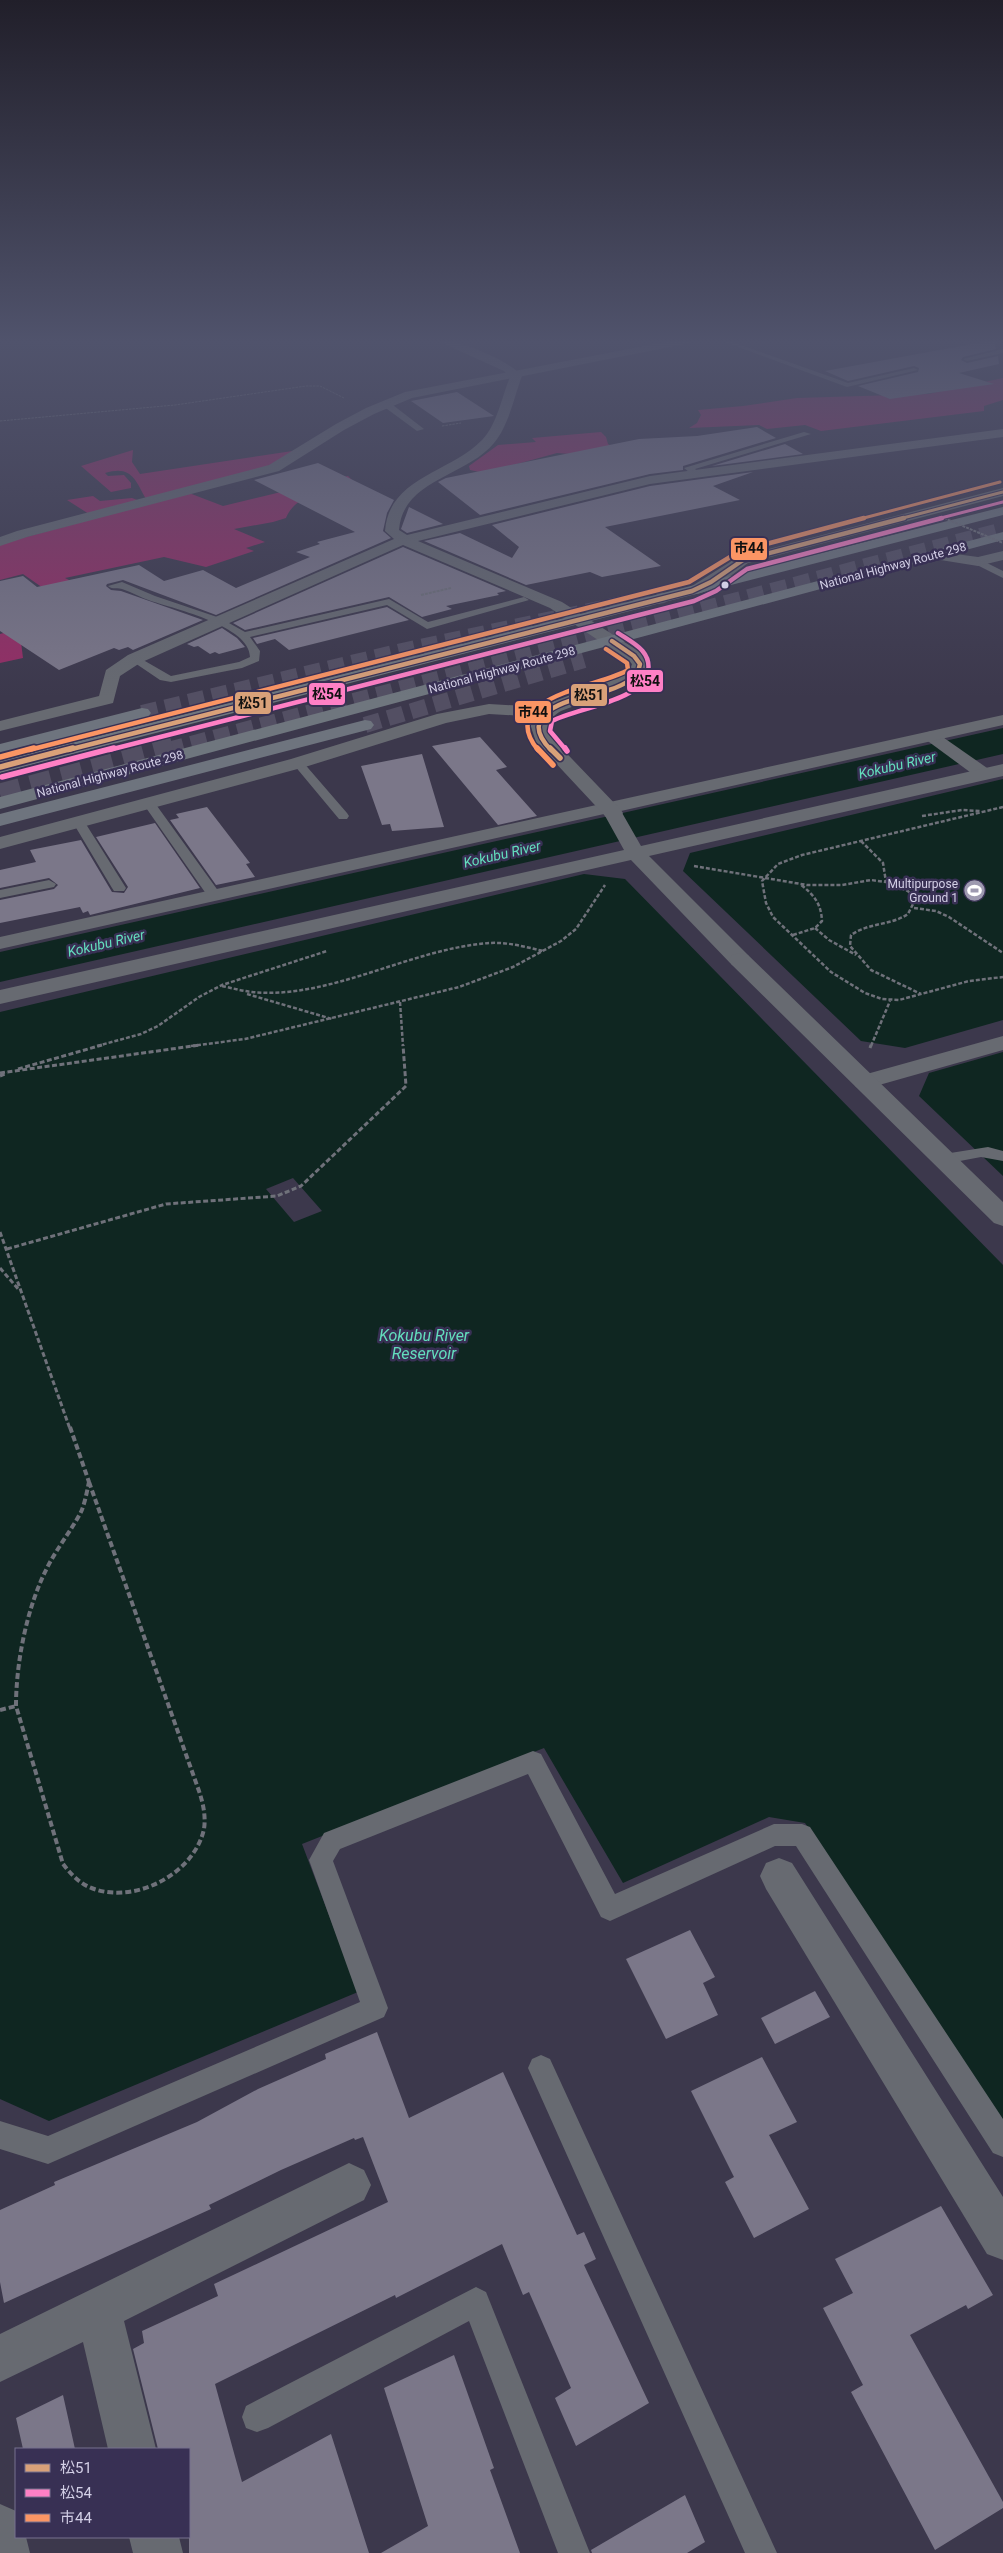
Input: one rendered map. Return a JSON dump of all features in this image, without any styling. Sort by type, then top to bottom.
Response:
[{"type":"highway","name":"National Highway Route 298","points":[[0,767],[1003,511]]},
{"type":"highway","name":"National Highway Route 298","points":[[0,803],[1003,536]]},
{"type":"highway","points":[[0,749],[142,713]]},
{"type":"highway","points":[[0,820],[365,725]]},
{"type":"street","points":[[0,542],[22,534],[274,468],[289,459]]},
{"type":"street","points":[[467,459],[422,482],[400,504],[391,524],[395,536],[532,593],[579,620],[634,656],[640,664],[637,676],[627,683],[560,704],[545,712],[540,719],[538,729],[542,738],[611,811],[632,846],[650,870],[1003,1217]]},
{"type":"street","points":[[0,726],[107,699],[112,674],[134,660],[405,541],[635,482],[802,459]]},
{"type":"street","points":[[274,468],[290,475]]},
{"type":"street","points":[[692,591],[711,582],[743,560],[1003,492]]},
{"type":"street","points":[[933,555],[978,562],[1003,555]]},
{"type":"street","points":[[0,843],[78,820],[298,763],[444,718],[489,709],[545,712]]},
{"type":"street","points":[[0,943],[214,895],[611,811],[934,738],[1003,720]]},
{"type":"street","points":[[934,738],[986,770]]},
{"type":"street","points":[[0,997],[632,846],[672,846],[986,770]]},
{"type":"street","points":[[865,1082],[1003,1043]]},
{"type":"street","points":[[778,1876],[1003,2238]]},
{"type":"street","points":[[0,2359],[349,2185]]},
{"type":"street","points":[[98,2309],[132,2448]]},
{"type":"street","points":[[0,2529],[4,2553]]},
{"type":"street","points":[[154,2538],[158,2553]]},
{"type":"lane","points":[[696,473],[688,468],[719,459]]},
{"type":"lane","points":[[978,562],[1003,574]]},
{"type":"lane","points":[[113,586],[122,585],[137,594],[219,622],[243,636],[255,651],[255,658],[242,665],[171,680],[164,678],[134,660]]},
{"type":"lane","points":[[243,636],[389,602],[427,626],[524,600]]},
{"type":"lane","points":[[298,763],[343,816]]},
{"type":"lane","points":[[148,802],[214,895]]},
{"type":"lane","points":[[78,820],[120,888]]},
{"type":"lane","points":[[0,894],[49,884]]},
{"type":"lane","points":[[944,1159],[978,1152],[996,1153],[1003,1156]]},
{"type":"lane","points":[[0,2135],[48,2150],[375,2008],[321,1860],[332,1841],[533,1761],[610,1909],[774,1835],[802,1835],[1003,2143]]},
{"type":"lane","points":[[541,2068],[761,2553]]},
{"type":"lane","points":[[257,2417],[476,2302],[574,2553]]},
{"type":"path","points":[[939,516],[1003,543]]},
{"type":"path","points":[[389,602],[494,578]]},
{"type":"path","points":[[1003,807],[791,859],[778,864],[762,881],[768,910],[850,987],[867,996],[890,1001],[922,995],[969,981],[1003,977]]},
{"type":"path","points":[[861,841],[885,864],[887,872],[886,882]]},
{"type":"path","points":[[712,869],[799,884],[824,886],[871,880],[886,882],[908,891],[915,900],[914,908],[905,918],[862,928],[851,935],[850,946],[871,970],[922,995]]},
{"type":"path","points":[[14,1071],[217,1044],[332,1019],[482,980],[544,951],[576,929],[609,878]]},
{"type":"path","points":[[793,935],[815,928],[822,921],[822,909],[816,897],[799,884]]},
{"type":"path","points":[[914,908],[936,912],[949,917],[1003,953]]},
{"type":"path","points":[[815,928],[829,940],[858,957]]},
{"type":"path","points":[[236,991],[267,992],[303,988],[476,945],[506,944],[544,951]]},
{"type":"path","points":[[0,1074],[141,1034],[158,1026],[199,997],[222,985],[329,951]]},
{"type":"path","points":[[222,985],[236,991],[332,1019]]},
{"type":"path","points":[[872,1042],[890,1001]]},
{"type":"path","points":[[7,1249],[166,1204],[273,1197],[301,1186],[406,1086],[400,1002]]},
{"type":"path","points":[[0,1232],[7,1249],[21,1292],[89,1482],[204,1810],[204,1832],[192,1855],[178,1870],[153,1885],[120,1893],[93,1889],[75,1878],[63,1864],[56,1847],[16,1706],[20,1656],[36,1594],[47,1568],[82,1510],[89,1482]]},
{"type":"path","points":[[0,1268],[21,1292]]},
{"type":"path","points":[[0,1710],[16,1706]]},
{"type":"shaded area","points":[[103,459],[132,459],[132,462],[140,474],[238,459],[281,459],[266,467],[146,499],[135,480],[126,472],[114,471],[105,473],[108,476],[124,475],[131,483],[131,488],[111,492],[81,466]]},
{"type":"shaded area","points":[[478,459],[535,459],[484,473],[470,470],[469,466]]},
{"type":"shaded area","points":[[348,476],[353,481],[305,498],[297,503],[286,518],[234,529],[265,542],[246,548],[254,551],[206,567],[164,557],[65,578],[89,590],[21,642],[23,658],[0,663],[0,634],[44,622],[66,604],[23,574],[0,580],[0,544],[189,493],[223,506]]},
{"type":"shaded area","points":[[93,496],[100,501],[132,498],[140,501],[89,514],[67,500]]},
{"type":"water","points":[[1003,779],[1003,1020],[905,1048],[861,1041],[683,871],[690,853]]},
{"type":"water","name":"Kokubu River Reservoir","points":[[584,874],[625,879],[1003,1265],[1003,2129],[805,1823],[769,1817],[623,1883],[544,1748],[302,1844],[358,1992],[49,2121],[0,2099],[0,1012]]},
{"type":"water","points":[[1003,1052],[1003,1176],[919,1096],[929,1073]]},
{"type":"pier","points":[[293,1178],[322,1211],[294,1222],[266,1189]]},
{"type":"building","points":[[539,459],[706,459],[683,466],[683,470],[650,474],[480,515],[438,482],[446,478]]},
{"type":"building","points":[[735,459],[764,459],[712,466]]},
{"type":"building","points":[[318,463],[394,500],[387,513],[383,531],[391,538],[216,615],[123,580],[107,584],[106,586],[111,590],[121,591],[203,620],[133,650],[128,647],[119,650],[114,648],[59,670],[0,631],[0,581],[23,576],[37,587],[139,565],[164,581],[203,570],[236,588],[310,557],[296,552],[320,544],[317,542],[355,532],[254,480]]},
{"type":"building","points":[[753,472],[713,486],[740,500],[605,527],[661,566],[602,577],[590,572],[526,585],[424,541],[460,533],[512,558],[519,547],[492,525],[650,486]]},
{"type":"building","points":[[409,507],[443,524],[407,533],[401,529]]},
{"type":"building","points":[[403,547],[506,591],[497,593],[499,595],[446,606],[452,609],[422,617],[389,597],[245,630],[233,623]]},
{"type":"building","points":[[387,607],[409,620],[289,650],[275,639],[257,644],[253,638]]},
{"type":"building","points":[[222,628],[237,638],[245,647],[219,654],[215,652],[210,654],[198,646],[194,647],[187,644]]},
{"type":"building","points":[[480,737],[507,767],[496,770],[537,816],[498,825],[432,746]]},
{"type":"building","points":[[422,754],[444,827],[392,831],[390,824],[382,825],[361,766]]},
{"type":"building","points":[[207,807],[250,863],[246,864],[255,877],[216,885],[170,820],[179,818],[176,814]]},
{"type":"building","points":[[155,823],[200,888],[90,915],[88,911],[83,913],[80,907],[0,923],[0,900],[54,889],[58,885],[49,878],[0,888],[0,870],[36,862],[30,850],[81,840],[112,892],[124,893],[128,887],[96,837]]},
{"type":"building","points":[[690,1930],[715,1977],[703,1983],[718,2015],[666,2039],[626,1959]]},
{"type":"building","points":[[815,1991],[830,2017],[775,2044],[761,2018]]},
{"type":"building","points":[[377,2032],[409,2118],[503,2072],[577,2235],[584,2232],[596,2259],[584,2265],[649,2403],[576,2446],[555,2398],[571,2388],[529,2292],[523,2295],[502,2244],[396,2298],[395,2295],[215,2384],[242,2482],[331,2434],[369,2553],[189,2553],[190,2448],[158,2448],[133,2349],[144,2343],[142,2331],[218,2296],[214,2284],[388,2202],[363,2137],[355,2140],[354,2138],[281,2170],[209,2205],[211,2209],[4,2303],[0,2282],[0,2210],[55,2185],[54,2182],[197,2122],[258,2089],[326,2059],[325,2054]]},
{"type":"building","points":[[762,2057],[797,2122],[769,2135],[809,2209],[754,2238],[725,2182],[734,2177],[691,2091]]},
{"type":"building","points":[[941,2206],[993,2295],[968,2309],[966,2305],[910,2335],[1003,2502],[1003,2508],[935,2550],[851,2392],[863,2385],[823,2308],[853,2293],[835,2259]]},
{"type":"building","points":[[454,2355],[494,2468],[490,2470],[520,2553],[381,2553],[428,2526],[384,2388]]},
{"type":"building","points":[[63,2395],[75,2448],[23,2448],[16,2418]]},
{"type":"building","points":[[685,2495],[705,2542],[687,2553],[592,2553],[591,2550]]},
{"type":"waterway","name":"Kokubu River","points":[[0,967],[1003,741]]},
{"type":"tunnel","points":[[168,750],[1003,530]]},
{"type":"tunnel","points":[[142,713],[402,651],[664,595]]},
{"type":"tunnel","points":[[365,725],[584,660]]},
{"type":"tunnel","points":[[0,794],[173,748]]},
{"type":"transit line","name":"市44","points":[[0,757],[689,582],[740,551],[1000,482]]},
{"type":"transit line","name":"松51","points":[[0,767],[692,591],[711,582],[743,560],[1003,492]]},
{"type":"transit line","name":"松54","points":[[2,777],[694,601],[716,591],[747,569],[1003,502]]},
{"type":"transit line","name":"松54","points":[[567,751],[550,731],[552,721],[563,715],[627,695],[646,680],[648,670],[647,656],[638,646],[618,633]]},
{"type":"transit line","name":"松51","points":[[560,758],[540,735],[540,721],[545,713],[566,702],[613,689],[637,676],[640,664],[634,656],[612,641]]},
{"type":"transit line","name":"市44","points":[[553,765],[532,741],[528,726],[531,714],[539,705],[552,697],[613,678],[628,670],[627,663],[606,649]]},
{"type":"place","name":"Multipurpose Ground 1","points":[[974,891]]}]
